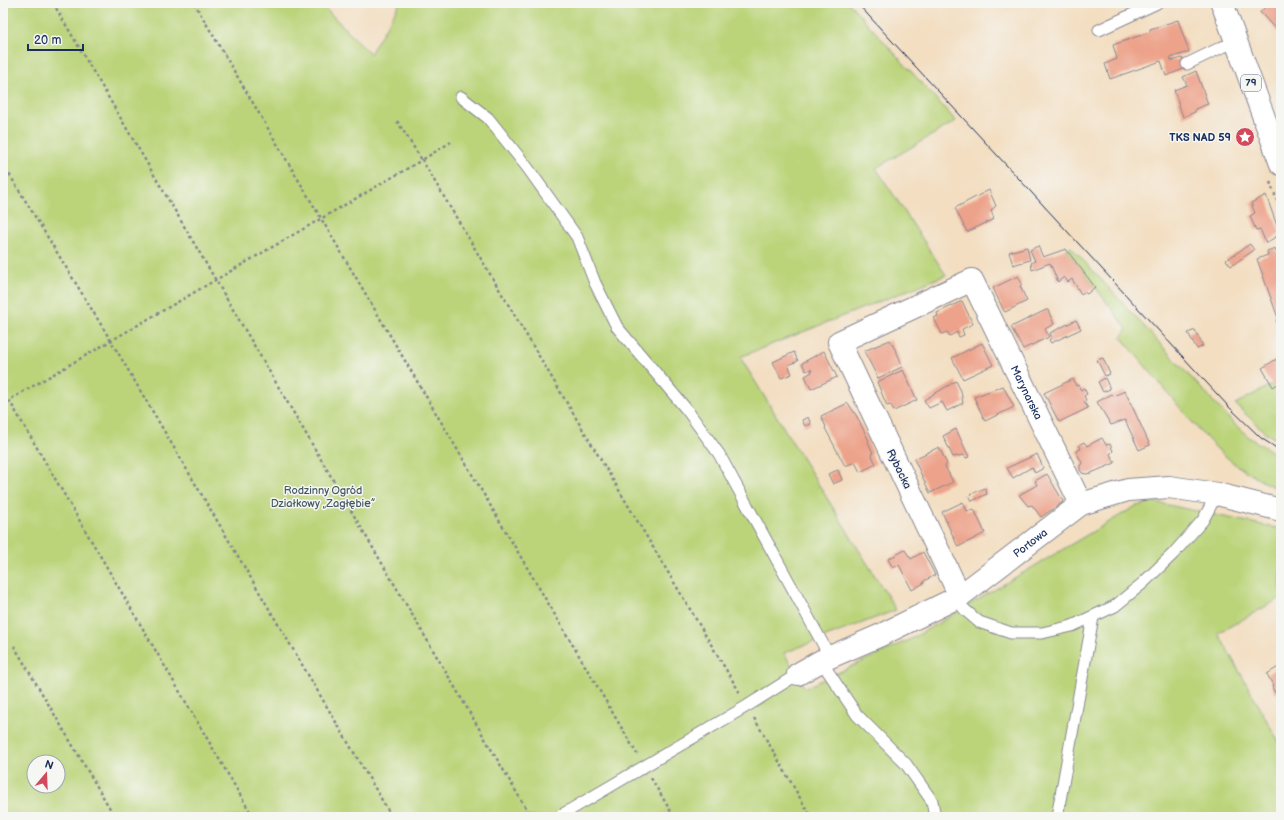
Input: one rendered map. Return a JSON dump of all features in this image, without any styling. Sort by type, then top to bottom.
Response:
[{"type":"street","name":"79","points":[[1222,3],[1281,164]]},
{"type":"street","name":"Rybacka","points":[[958,597],[839,342],[972,280]]},
{"type":"street","name":"Marynarska","points":[[972,280],[1082,504]]},
{"type":"street","name":"Portowa","points":[[798,674],[826,659],[881,636],[958,597],[1082,504],[1128,490],[1169,487],[1217,494],[1281,510]]},
{"type":"lane","points":[[1099,30],[1157,3]]},
{"type":"lane","points":[[1187,64],[1222,47],[1236,43]]},
{"type":"lane","points":[[461,97],[488,118],[527,167],[577,237],[595,283],[617,327],[686,410],[719,454],[826,659],[857,715],[906,764],[932,801],[935,817]]},
{"type":"lane","points":[[958,597],[965,610],[979,622],[1011,633],[1042,633],[1072,626],[1115,606],[1143,583],[1173,554],[1203,520],[1217,494]]},
{"type":"lane","points":[[1057,817],[1093,616]]},
{"type":"lane","points":[[558,817],[747,706],[798,674]]},
{"type":"path","points":[[53,3],[531,817]]},
{"type":"path","points":[[194,3],[674,817]]},
{"type":"path","points":[[397,120],[747,706],[811,817]]},
{"type":"path","points":[[253,817],[9,400],[451,142]]},
{"type":"path","points":[[3,164],[111,341],[392,817]]},
{"type":"path","points":[[14,646],[115,817]]},
{"type":"green space","name":"Rodzinny Ogród Działkowy „Zagłębie”","points":[[3,3],[320,3],[370,54],[400,3],[849,3],[956,121],[876,168],[946,275],[740,357],[896,610],[784,653],[805,688],[913,638],[1136,506],[1154,502],[1281,529],[1281,598],[1218,633],[1281,746],[1281,817],[3,817]]},
{"type":"green space","points":[[1071,247],[1233,423],[1250,438],[1281,457],[1281,490],[1265,483],[1236,465],[1217,449],[1192,422],[1121,337],[1127,329],[1066,249]]},
{"type":"green space","points":[[1281,380],[1281,442],[1267,434],[1235,404]]},
{"type":"building","points":[[1270,3],[1281,3],[1281,35],[1260,12]]},
{"type":"building","points":[[1178,20],[1189,52],[1170,58],[1172,61],[1182,58],[1186,68],[1166,76],[1161,61],[1110,79],[1105,64],[1117,59],[1113,45],[1150,32],[1150,29]]},
{"type":"building","points":[[1196,71],[1208,104],[1195,109],[1195,112],[1183,117],[1174,90],[1187,85],[1183,77]]},
{"type":"building","points":[[989,190],[996,206],[991,210],[994,219],[967,232],[955,208]]},
{"type":"building","points":[[1266,195],[1280,234],[1266,243],[1260,229],[1256,230],[1250,216],[1255,213],[1251,203]]},
{"type":"building","points":[[1250,244],[1254,250],[1231,266],[1226,260]]},
{"type":"building","points":[[1038,246],[1043,257],[1066,249],[1095,287],[1087,294],[1084,292],[1081,294],[1072,279],[1068,282],[1064,277],[1058,282],[1050,263],[1032,270],[1031,263],[1035,261],[1030,250]]},
{"type":"building","points":[[1027,247],[1030,260],[1013,265],[1009,252]]},
{"type":"building","points":[[1275,248],[1276,252],[1281,250],[1281,334],[1276,320],[1278,318],[1257,259],[1268,255],[1267,251]]},
{"type":"building","points":[[1018,276],[1022,284],[1020,286],[1027,301],[1005,312],[993,288]]},
{"type":"building","points":[[962,301],[973,324],[962,329],[964,335],[959,337],[957,332],[950,336],[947,332],[942,334],[934,318],[938,316],[937,313]]},
{"type":"building","points":[[1048,310],[1054,324],[1045,329],[1049,337],[1023,349],[1011,327]]},
{"type":"building","points":[[1076,320],[1081,329],[1051,343],[1049,340],[1052,337],[1050,333]]},
{"type":"building","points":[[1195,330],[1203,346],[1197,349],[1188,333]]},
{"type":"building","points":[[890,340],[898,355],[902,367],[878,378],[864,351]]},
{"type":"building","points":[[982,343],[993,365],[963,379],[952,358]]},
{"type":"building","points":[[824,351],[837,377],[811,389],[805,376],[812,372],[811,369],[806,371],[802,363]]},
{"type":"building","points":[[794,352],[798,361],[788,365],[792,374],[781,378],[773,362]]},
{"type":"building","points":[[1280,357],[1281,382],[1273,387],[1262,368]]},
{"type":"building","points":[[1103,358],[1110,374],[1105,376],[1097,360]]},
{"type":"building","points":[[903,370],[917,400],[894,411],[891,405],[887,406],[877,382]]},
{"type":"building","points":[[1105,378],[1110,389],[1103,392],[1098,382]]},
{"type":"building","points":[[1073,379],[1076,386],[1078,385],[1081,390],[1084,388],[1087,394],[1084,396],[1086,400],[1084,402],[1088,408],[1059,422],[1044,393]]},
{"type":"building","points":[[956,381],[961,391],[963,403],[947,411],[942,402],[929,408],[924,400]]},
{"type":"building","points":[[1003,386],[1014,407],[985,421],[974,397]]},
{"type":"building","points":[[1125,391],[1150,445],[1139,450],[1125,420],[1111,425],[1097,402],[1112,394],[1113,396]]},
{"type":"building","points":[[848,403],[869,441],[868,442],[873,453],[871,454],[876,464],[860,472],[855,462],[845,466],[825,428],[826,427],[821,416]]},
{"type":"building","points":[[808,417],[811,424],[805,426],[802,420]]},
{"type":"building","points":[[956,429],[969,457],[966,458],[964,455],[953,457],[943,436]]},
{"type":"building","points":[[1102,438],[1106,445],[1110,444],[1113,451],[1110,454],[1115,463],[1091,473],[1082,473],[1080,466],[1082,463],[1076,451],[1081,449],[1079,445],[1084,442],[1087,446]]},
{"type":"building","points":[[939,447],[947,464],[945,466],[953,482],[930,493],[914,459]]},
{"type":"building","points":[[1037,454],[1043,467],[1042,469],[1035,473],[1032,467],[1013,478],[1007,468]]},
{"type":"building","points":[[838,470],[842,480],[833,484],[828,474]]},
{"type":"building","points":[[1047,474],[1063,501],[1041,517],[1032,505],[1028,506],[1019,495],[1037,485],[1035,481]]},
{"type":"building","points":[[985,488],[987,494],[972,501],[969,495]]},
{"type":"building","points":[[963,502],[967,511],[974,509],[985,533],[958,547],[942,512]]},
{"type":"building","points":[[905,550],[911,559],[923,552],[935,575],[912,590],[899,565],[893,568],[888,559]]},
{"type":"building","points":[[1281,661],[1281,698],[1278,693],[1275,693],[1272,687],[1273,685],[1267,674],[1280,666],[1278,662]]},
{"type":"tram line","points":[[857,3],[1229,407],[1261,438],[1281,451]]},
{"type":"place","name":"TKS NAD 59","points":[[1245,137]]}]
